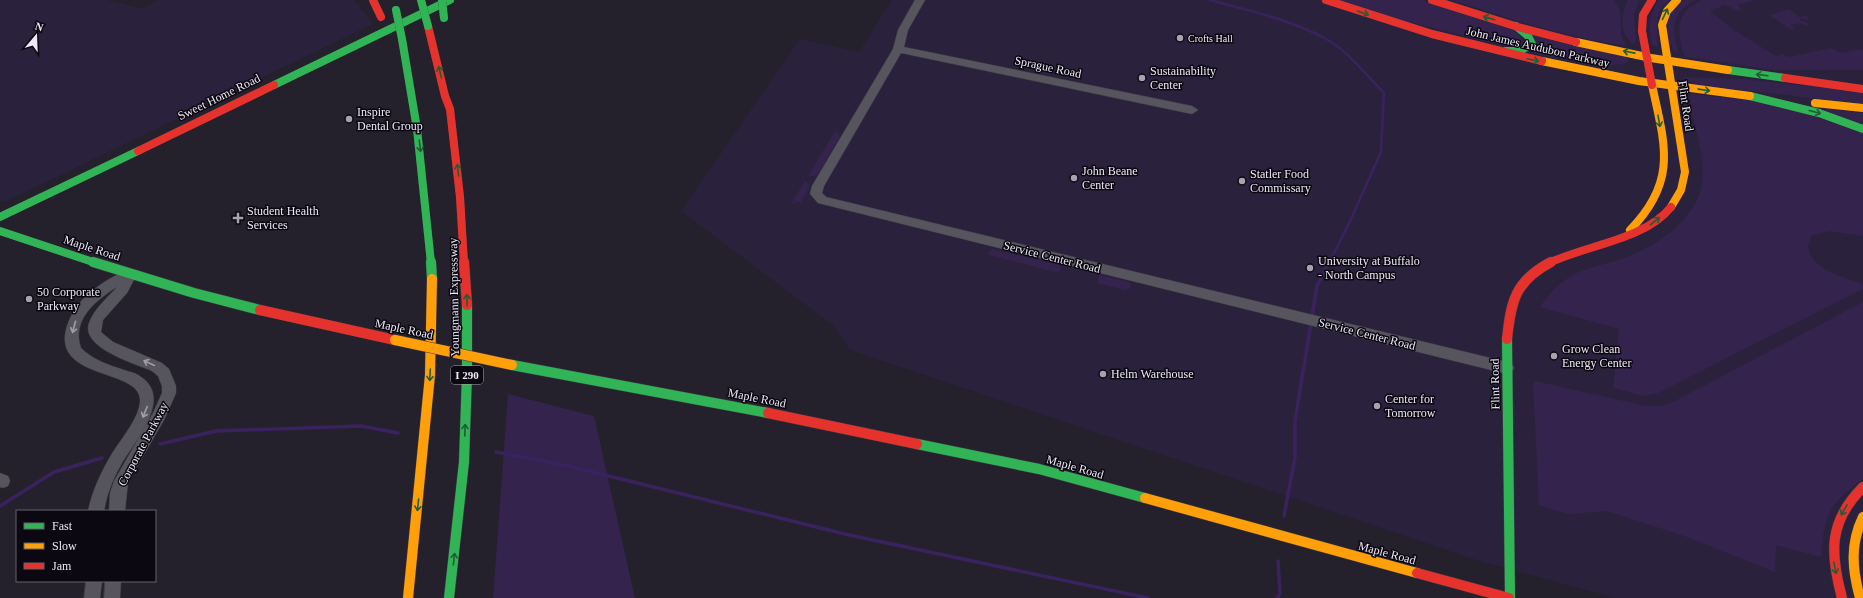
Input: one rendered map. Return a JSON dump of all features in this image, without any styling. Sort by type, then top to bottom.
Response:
[{"type":"main road","points":[[373,0],[410,80]]},
{"type":"main road","name":"Youngmann Expressway","points":[[393,0],[410,80],[422,166],[432,280],[430,375],[408,598]]},
{"type":"main road","name":"Youngmann Expressway","points":[[422,0],[445,96],[450,109],[462,203],[466,258],[468,373],[464,463],[449,598]]},
{"type":"main road","points":[[442,0],[445,28]]},
{"type":"main road","name":"Sweet Home Road","points":[[0,218],[450,0]]},
{"type":"main road","name":"John James Audubon Parkway","points":[[1326,0],[1386,21],[1491,50],[1556,65],[1652,83]]},
{"type":"main road","name":"John James Audubon Parkway","points":[[1432,0],[1516,26],[1647,59]]},
{"type":"main road","name":"Flint Road","points":[[1621,237],[1629,231],[1651,207],[1662,188],[1665,168],[1665,155],[1642,31],[1643,18],[1646,8],[1652,0]]},
{"type":"main road","name":"Flint Road","points":[[1510,598],[1507,325],[1510,307],[1518,288],[1534,272],[1564,255],[1647,227],[1665,213],[1681,190],[1685,172],[1662,25],[1664,15],[1668,8],[1677,0]]},
{"type":"main road","points":[[1491,50],[1520,51],[1532,44],[1526,33],[1516,26]]},
{"type":"main road","points":[[1637,64],[1647,59],[1667,60],[1863,89]]},
{"type":"main road","points":[[1556,65],[1608,65]]},
{"type":"main road","points":[[1694,75],[1719,75],[1740,72]]},
{"type":"main road","points":[[1670,81],[1682,74]]},
{"type":"main road","points":[[1785,78],[1843,76]]},
{"type":"main road","points":[[1652,83],[1670,81],[1750,96],[1819,113],[1863,129]]},
{"type":"main road","points":[[450,109],[453,89]]},
{"type":"main road","points":[[1750,96],[1863,108]]},
{"type":"main road","name":"Maple Road","points":[[0,230],[131,274],[246,308],[512,365],[749,409],[1039,469],[1510,598]]},
{"type":"main road","points":[[1842,598],[1832,555],[1835,538],[1842,510],[1863,487]]},
{"type":"main road","points":[[1860,598],[1852,560],[1853,539],[1863,517]]},
{"type":"street","name":"Service Center Road","points":[[920,0],[903,30],[898,49],[818,186],[816,190],[818,198],[1507,368]]},
{"type":"street","name":"Sprague Road","points":[[898,49],[1192,110]]},
{"type":"street","name":"Corporate Parkway","points":[[96,510],[100,494],[144,415],[148,404],[148,395],[145,389],[136,380],[84,359],[76,352],[72,335],[74,324],[79,314],[94,295],[112,283],[131,274]]},
{"type":"street","name":"Corporate Parkway","points":[[117,510],[118,493],[121,480],[165,404],[168,393],[167,379],[157,367],[101,343],[95,334],[95,326],[98,316],[104,307],[122,290],[131,274]]},
{"type":"street","points":[[129,440],[144,442]]},
{"type":"street","points":[[92,598],[94,582]]},
{"type":"street","points":[[112,598],[113,582]]},
{"type":"shaded area","points":[[0,0],[107,0],[144,9],[157,0],[354,0],[373,24],[5,202],[0,200]]},
{"type":"shaded area","name":"University at Buffalo - North Campus","points":[[892,0],[1863,0],[1863,598],[1615,598],[1480,561],[850,350],[834,326],[681,211],[800,39],[859,52]]},
{"type":"shaded area","points":[[1339,0],[1422,0],[1513,30],[1518,33],[1523,41],[1518,46],[1505,46],[1397,19]]},
{"type":"shaded area","points":[[1451,0],[1614,0],[1620,9],[1621,36],[1627,46],[1600,42],[1534,26]]},
{"type":"shaded area","points":[[1628,0],[1640,0],[1634,13],[1636,40],[1633,44],[1628,40],[1623,29],[1624,11]]},
{"type":"shaded area","points":[[1658,0],[1669,0],[1664,5],[1659,16],[1657,28],[1658,47],[1652,45],[1650,22],[1652,12]]},
{"type":"shaded area","points":[[1684,0],[1695,0],[1681,10],[1677,16],[1674,28],[1678,52],[1676,53],[1669,39],[1668,20],[1672,11]]},
{"type":"shaded area","points":[[1702,0],[1756,0],[1737,5],[1742,9],[1738,11],[1725,5],[1710,11],[1734,30],[1776,56],[1783,54],[1789,57],[1831,48],[1840,53],[1863,49],[1863,70],[1774,70],[1686,57],[1683,53],[1679,35],[1680,23],[1685,12]]},
{"type":"shaded area","points":[[1789,9],[1800,17],[1807,16],[1808,20],[1800,18],[1800,21],[1809,23],[1809,25],[1806,26],[1800,23],[1790,25],[1795,29],[1792,30],[1769,15]]},
{"type":"shaded area","points":[[1532,35],[1617,54],[1626,57],[1629,61],[1622,64],[1597,64],[1565,60],[1537,54],[1529,51]]},
{"type":"shaded area","points":[[1684,77],[1743,79],[1863,92],[1863,104],[1701,85],[1685,80]]},
{"type":"shaded area","points":[[1691,94],[1760,101],[1791,108],[1863,133],[1863,236],[1830,231],[1812,235],[1808,246],[1810,254],[1822,267],[1829,272],[1862,283],[1863,289],[1658,393],[1644,396],[1613,388],[1619,329],[1540,307],[1553,290],[1565,280],[1582,271],[1621,259],[1645,249],[1667,235],[1686,217],[1699,195],[1703,176],[1702,158],[1690,107]]},
{"type":"shaded area","points":[[1820,108],[1863,113],[1863,126]]},
{"type":"shaded area","points":[[835,131],[840,135],[840,137],[818,174],[808,176]]},
{"type":"shaded area","points":[[805,181],[810,186],[801,202],[791,204]]},
{"type":"shaded area","points":[[992,249],[1059,265],[1061,268],[1060,271],[1055,272],[989,255],[987,253]]},
{"type":"shaded area","points":[[1099,275],[1129,282],[1131,287],[1125,290],[1097,283]]},
{"type":"shaded area","points":[[1863,302],[1863,479],[1842,496],[1830,512],[1824,530],[1821,557],[1776,545],[1775,572],[1684,536],[1607,511],[1568,514],[1539,505],[1533,384],[1535,381],[1646,406],[1661,406],[1671,403]]},
{"type":"shaded area","points":[[508,394],[594,416],[635,598],[493,598]]},
{"type":"waterway","points":[[1210,0],[1284,21],[1326,39],[1349,56],[1384,93],[1381,152],[1351,219],[1329,263]]},
{"type":"waterway","points":[[1284,516],[1295,457],[1295,421],[1317,286],[1329,262]]},
{"type":"waterway","points":[[160,444],[216,431],[361,426],[398,433]]},
{"type":"waterway","points":[[496,452],[564,465],[849,535],[1148,598]]},
{"type":"waterway","points":[[0,506],[54,472],[102,458]]},
{"type":"waterway","points":[[1277,598],[1280,593],[1278,561]]},
{"type":"traffic: fast","points":[[421,0],[428,26]]},
{"type":"traffic: fast","points":[[442,0],[444,18]]},
{"type":"traffic: fast","points":[[274,85],[450,0]]},
{"type":"traffic: fast","points":[[396,10],[402,39]]},
{"type":"traffic: fast","points":[[1506,51],[1520,51],[1532,44],[1528,36],[1516,26]]},
{"type":"traffic: fast","points":[[402,39],[417,129],[432,279]]},
{"type":"traffic: fast","points":[[1728,70],[1785,78]]},
{"type":"traffic: fast","points":[[1750,96],[1819,113],[1863,129]]},
{"type":"traffic: fast","points":[[0,217],[138,151]]},
{"type":"traffic: fast","points":[[0,231],[161,284],[260,310]]},
{"type":"traffic: fast","points":[[449,598],[464,462],[467,374],[467,305]]},
{"type":"traffic: fast","points":[[1507,339],[1510,598]]},
{"type":"traffic: fast","points":[[512,365],[768,413]]},
{"type":"traffic: fast","points":[[917,444],[1039,469],[1145,498]]},
{"type":"traffic: slow","points":[[1671,207],[1681,190],[1685,172],[1662,25],[1667,11],[1677,0]]},
{"type":"traffic: slow","points":[[1576,42],[1651,58],[1728,70]]},
{"type":"traffic: slow","points":[[1542,61],[1639,81],[1750,96]]},
{"type":"traffic: slow","points":[[1630,230],[1654,201],[1664,170],[1663,141],[1652,85]]},
{"type":"traffic: slow","points":[[1815,103],[1863,108]]},
{"type":"traffic: slow","points":[[408,598],[430,375],[432,279]]},
{"type":"traffic: slow","points":[[395,340],[512,365]]},
{"type":"traffic: slow","points":[[1145,498],[1417,573]]},
{"type":"traffic: slow","points":[[1860,598],[1853,567],[1853,547],[1858,527],[1863,517]]},
{"type":"traffic: jam","points":[[373,0],[381,17]]},
{"type":"traffic: jam","points":[[1326,0],[1432,34],[1487,49],[1542,61]]},
{"type":"traffic: jam","points":[[1432,0],[1518,27],[1576,42]]},
{"type":"traffic: jam","points":[[1652,0],[1643,15],[1642,31],[1652,85]]},
{"type":"traffic: jam","points":[[428,26],[445,96],[450,109],[460,197],[467,305]]},
{"type":"traffic: jam","points":[[1785,78],[1863,89]]},
{"type":"traffic: jam","points":[[138,151],[274,85]]},
{"type":"traffic: jam","points":[[1507,339],[1510,310],[1519,289],[1533,274],[1550,262],[1643,228],[1661,217],[1671,207]]},
{"type":"traffic: jam","points":[[260,310],[395,340]]},
{"type":"traffic: jam","points":[[768,413],[917,444]]},
{"type":"traffic: jam","points":[[1842,598],[1835,568],[1834,538],[1837,524],[1843,511],[1851,498],[1863,487]]},
{"type":"traffic: jam","points":[[1417,573],[1509,598]]},
{"type":"place","name":"Crofts Hall","points":[[1180,38]]},
{"type":"place","name":"Sustainability Center","points":[[1142,78]]},
{"type":"place","name":"Inspire Dental Group","points":[[349,119]]},
{"type":"place","name":"John Beane Center","points":[[1074,178]]},
{"type":"place","name":"Statler Food Commissary","points":[[1242,181]]},
{"type":"place","name":"Student Health Services","points":[[238,218]]},
{"type":"place","name":"University at Buffalo - North Campus","points":[[1310,268]]},
{"type":"place","name":"50 Corporate Parkway","points":[[29,299]]},
{"type":"place","name":"Grow Clean Energy Center","points":[[1554,356]]},
{"type":"place","name":"Helm Warehouse","points":[[1103,374]]},
{"type":"place","name":"Center for Tomorrow","points":[[1377,406]]}]
